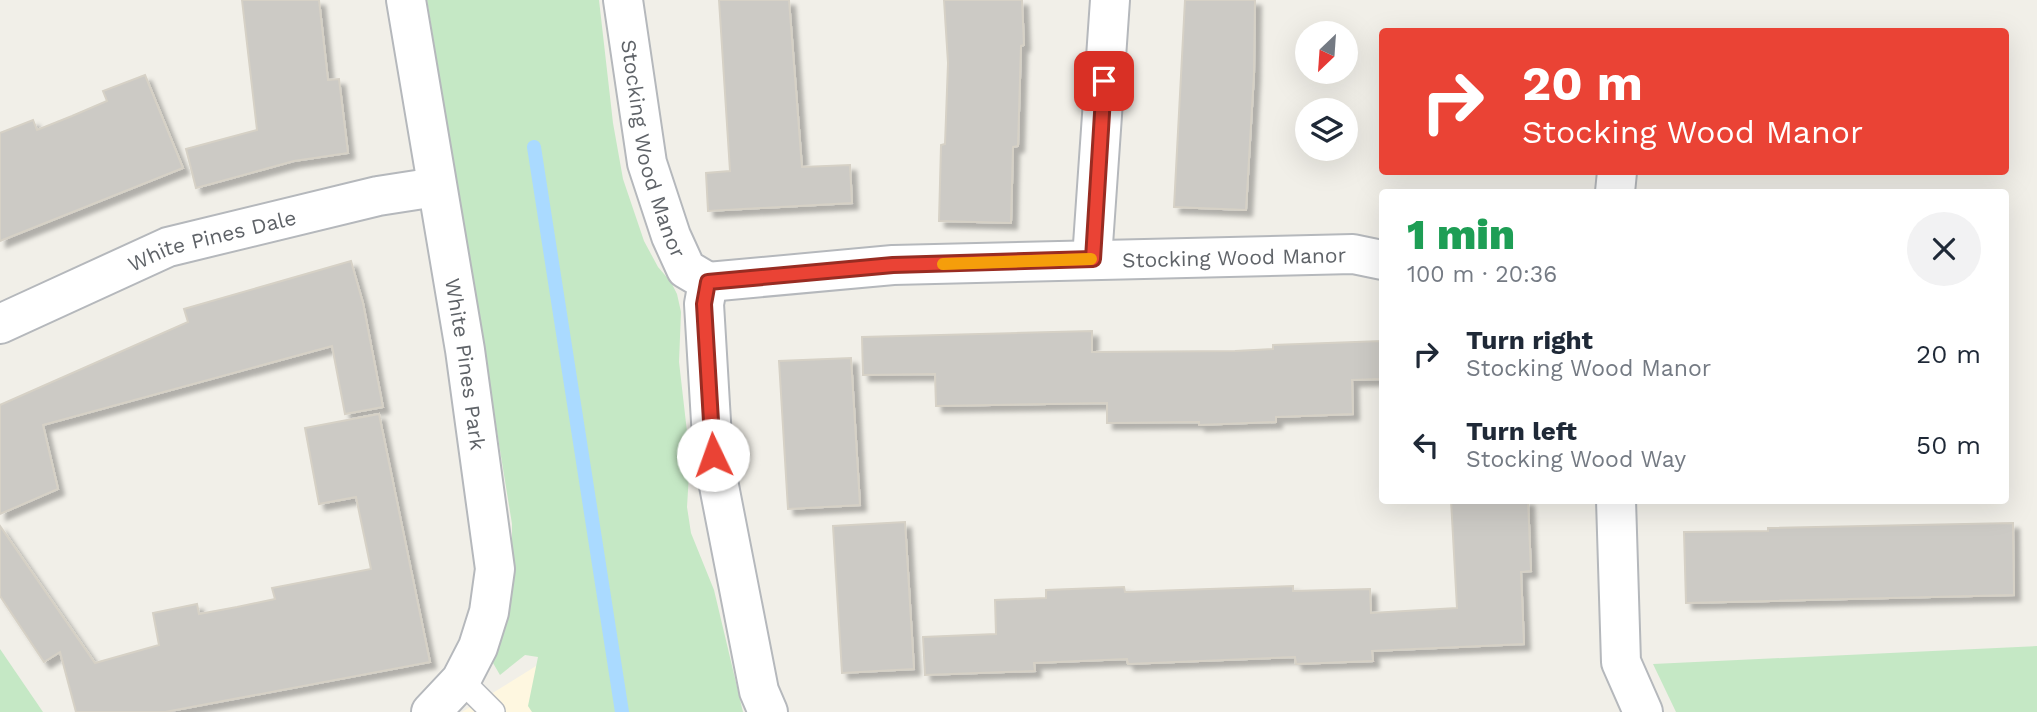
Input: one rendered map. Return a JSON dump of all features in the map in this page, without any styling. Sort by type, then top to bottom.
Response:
[{"type":"street","name":"White Pines Park","points":[[406,0],[465,350],[495,569],[489,612],[478,648],[461,680],[431,712]]},
{"type":"street","name":"Stocking Wood Manor","points":[[623,0],[647,163],[671,236],[686,269],[708,282],[893,265],[1353,254],[1379,259]]},
{"type":"street","points":[[1093,259],[1110,0]]},
{"type":"street","name":"White Pines Dale","points":[[0,324],[168,247],[378,195],[436,187]]},
{"type":"street","points":[[708,282],[704,304],[713,455],[759,691],[768,712]]},
{"type":"street","points":[[1616,504],[1621,662],[1643,712]]},
{"type":"lane","points":[[461,680],[493,712]]},
{"type":"shaded area","points":[[573,643],[580,712],[462,712]]},
{"type":"green space","points":[[427,0],[599,0],[613,123],[623,179],[644,241],[658,267],[671,282],[681,312],[679,362],[690,458],[687,507],[691,533],[714,590],[743,712],[532,712],[528,706],[538,657],[525,655],[500,675],[493,663],[508,610],[512,578],[512,524]]},
{"type":"green space","points":[[2037,646],[2037,712],[1676,712],[1653,664]]},
{"type":"green space","points":[[0,649],[43,712],[0,712]]},
{"type":"building","points":[[242,0],[319,0],[328,80],[339,79],[348,153],[294,161],[196,188],[186,149],[257,130]]},
{"type":"building","points":[[719,0],[789,0],[802,167],[850,165],[852,203],[708,211],[706,173],[730,171]]},
{"type":"building","points":[[944,0],[1022,0],[1024,45],[1021,46],[1018,146],[1013,147],[1011,223],[939,221],[941,145],[945,144],[948,63]]},
{"type":"building","points":[[1185,0],[1255,0],[1254,74],[1246,210],[1174,207]]},
{"type":"building","points":[[145,75],[183,168],[0,241],[0,133],[33,120],[37,130],[72,116],[107,101],[103,91]]},
{"type":"building","points":[[351,261],[363,303],[383,407],[345,414],[332,346],[43,425],[58,489],[0,514],[0,405],[188,322],[184,309]]},
{"type":"building","points":[[1092,331],[1092,352],[1235,351],[1273,349],[1273,345],[1379,341],[1379,379],[1352,380],[1353,414],[1276,417],[1276,422],[1199,425],[1199,422],[1107,423],[1107,403],[936,406],[935,374],[863,375],[862,337]]},
{"type":"building","points":[[851,358],[860,505],[788,509],[779,361]]},
{"type":"building","points":[[379,414],[430,662],[165,712],[76,712],[60,652],[44,662],[0,596],[0,526],[95,663],[159,645],[153,613],[197,604],[199,614],[237,607],[275,599],[272,588],[371,569],[356,497],[319,504],[305,428]]},
{"type":"building","points":[[1451,504],[1528,504],[1531,571],[1521,572],[1524,644],[1372,651],[1373,661],[1296,664],[1295,657],[1128,664],[1127,659],[1034,663],[1035,671],[925,675],[923,637],[996,634],[995,600],[1046,598],[1046,590],[1124,587],[1125,592],[1293,586],[1293,591],[1370,589],[1371,613],[1457,608]]},
{"type":"building","points":[[905,522],[914,669],[842,673],[833,526]]},
{"type":"building","points":[[2013,523],[2014,595],[1686,603],[1684,532]]},
{"type":"waterway","points":[[534,147],[622,712]]},
{"type":"slow traffic","points":[[943,264],[1091,259]]},
{"type":"route","points":[[713,455],[704,304],[708,282],[893,265],[1093,259],[1104,81]]}]
